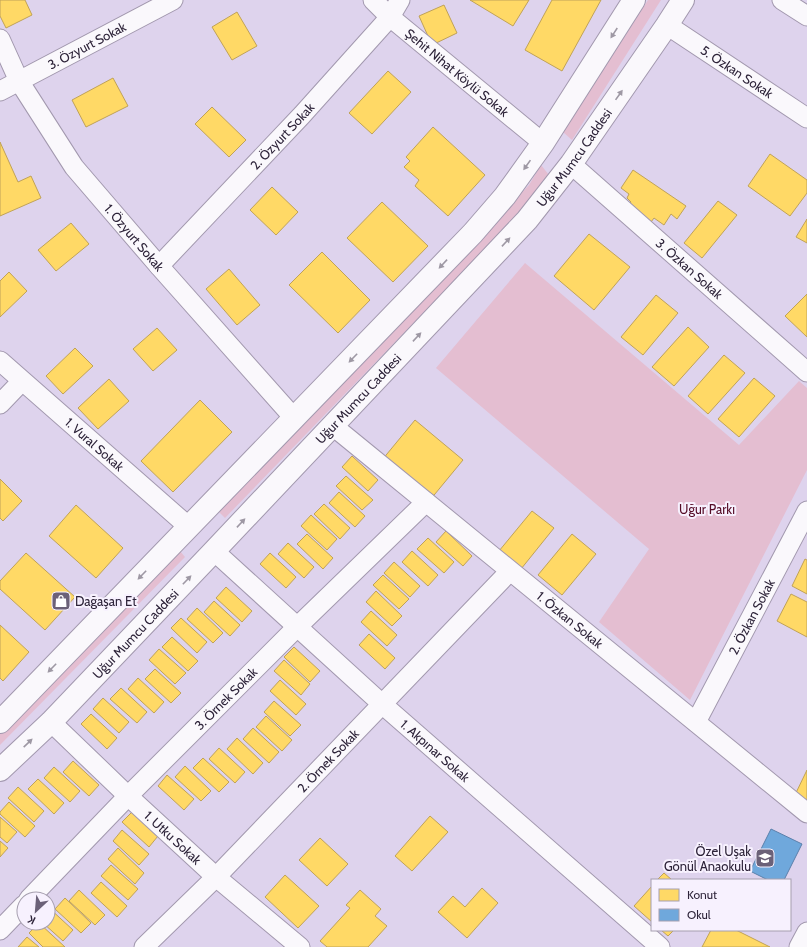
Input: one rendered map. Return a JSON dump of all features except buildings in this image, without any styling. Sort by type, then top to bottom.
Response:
[{"type":"street","name":"3. Özyurt Sokak","points":[[0,91],[173,0]]},
{"type":"street","name":"Şehit Nihat Köylü Sokak","points":[[373,0],[390,17],[543,143]]},
{"type":"street","name":"2. Özyurt Sokak","points":[[159,266],[302,114],[390,17],[400,0]]},
{"type":"street","points":[[0,722],[473,233],[505,196],[543,143],[634,0]]},
{"type":"street","name":"Uğur Mumcu Caddesi","points":[[0,770],[51,722],[527,220],[571,164],[683,0]]},
{"type":"street","points":[[782,0],[807,16]]},
{"type":"street","name":"5. Özkan Sokak","points":[[667,25],[807,118]]},
{"type":"street","name":"1. Özyurt Sokak","points":[[0,39],[19,81],[74,167],[159,266],[294,418]]},
{"type":"street","points":[[543,143],[571,164]]},
{"type":"street","name":"3. Özkan Sokak","points":[[571,164],[807,372]]},
{"type":"street","name":"1. Vural Sokak","points":[[0,361],[189,527]]},
{"type":"street","points":[[0,404],[22,381]]},
{"type":"street","name":"1. Özkan Sokak","points":[[333,426],[807,813]]},
{"type":"street","name":"3. Örnek Sokak","points":[[37,891],[128,796],[297,627],[426,502]]},
{"type":"street","name":"2. Özkan Sokak","points":[[696,722],[807,511]]},
{"type":"street","points":[[189,527],[214,551]]},
{"type":"street","name":"1. Akpınar Sokak","points":[[214,551],[382,704],[660,947]]},
{"type":"street","name":"2. Örnek Sokak","points":[[144,947],[216,877],[510,571]]},
{"type":"street","name":"1. Utku Sokak","points":[[51,722],[128,796],[216,877],[300,947]]},
{"type":"street","points":[[0,930],[16,913]]},
{"type":"street","points":[[799,947],[807,932]]},
{"type":"green space","points":[[648,0],[661,0],[572,140],[563,132]]},
{"type":"green space","points":[[541,165],[549,175],[518,215],[225,518],[217,510],[529,185]]},
{"type":"green space","name":"Uğur Parkı","points":[[525,263],[739,445],[799,381],[807,388],[807,470],[690,700],[599,622],[649,549],[436,368]]},
{"type":"green space","points":[[180,551],[185,557],[0,745],[0,734]]},
{"type":"place","name":"Dağaşan Et","points":[[61,601]]},
{"type":"place","name":"Özel Uşak Gönül Anaokulu","points":[[765,858]]}]
